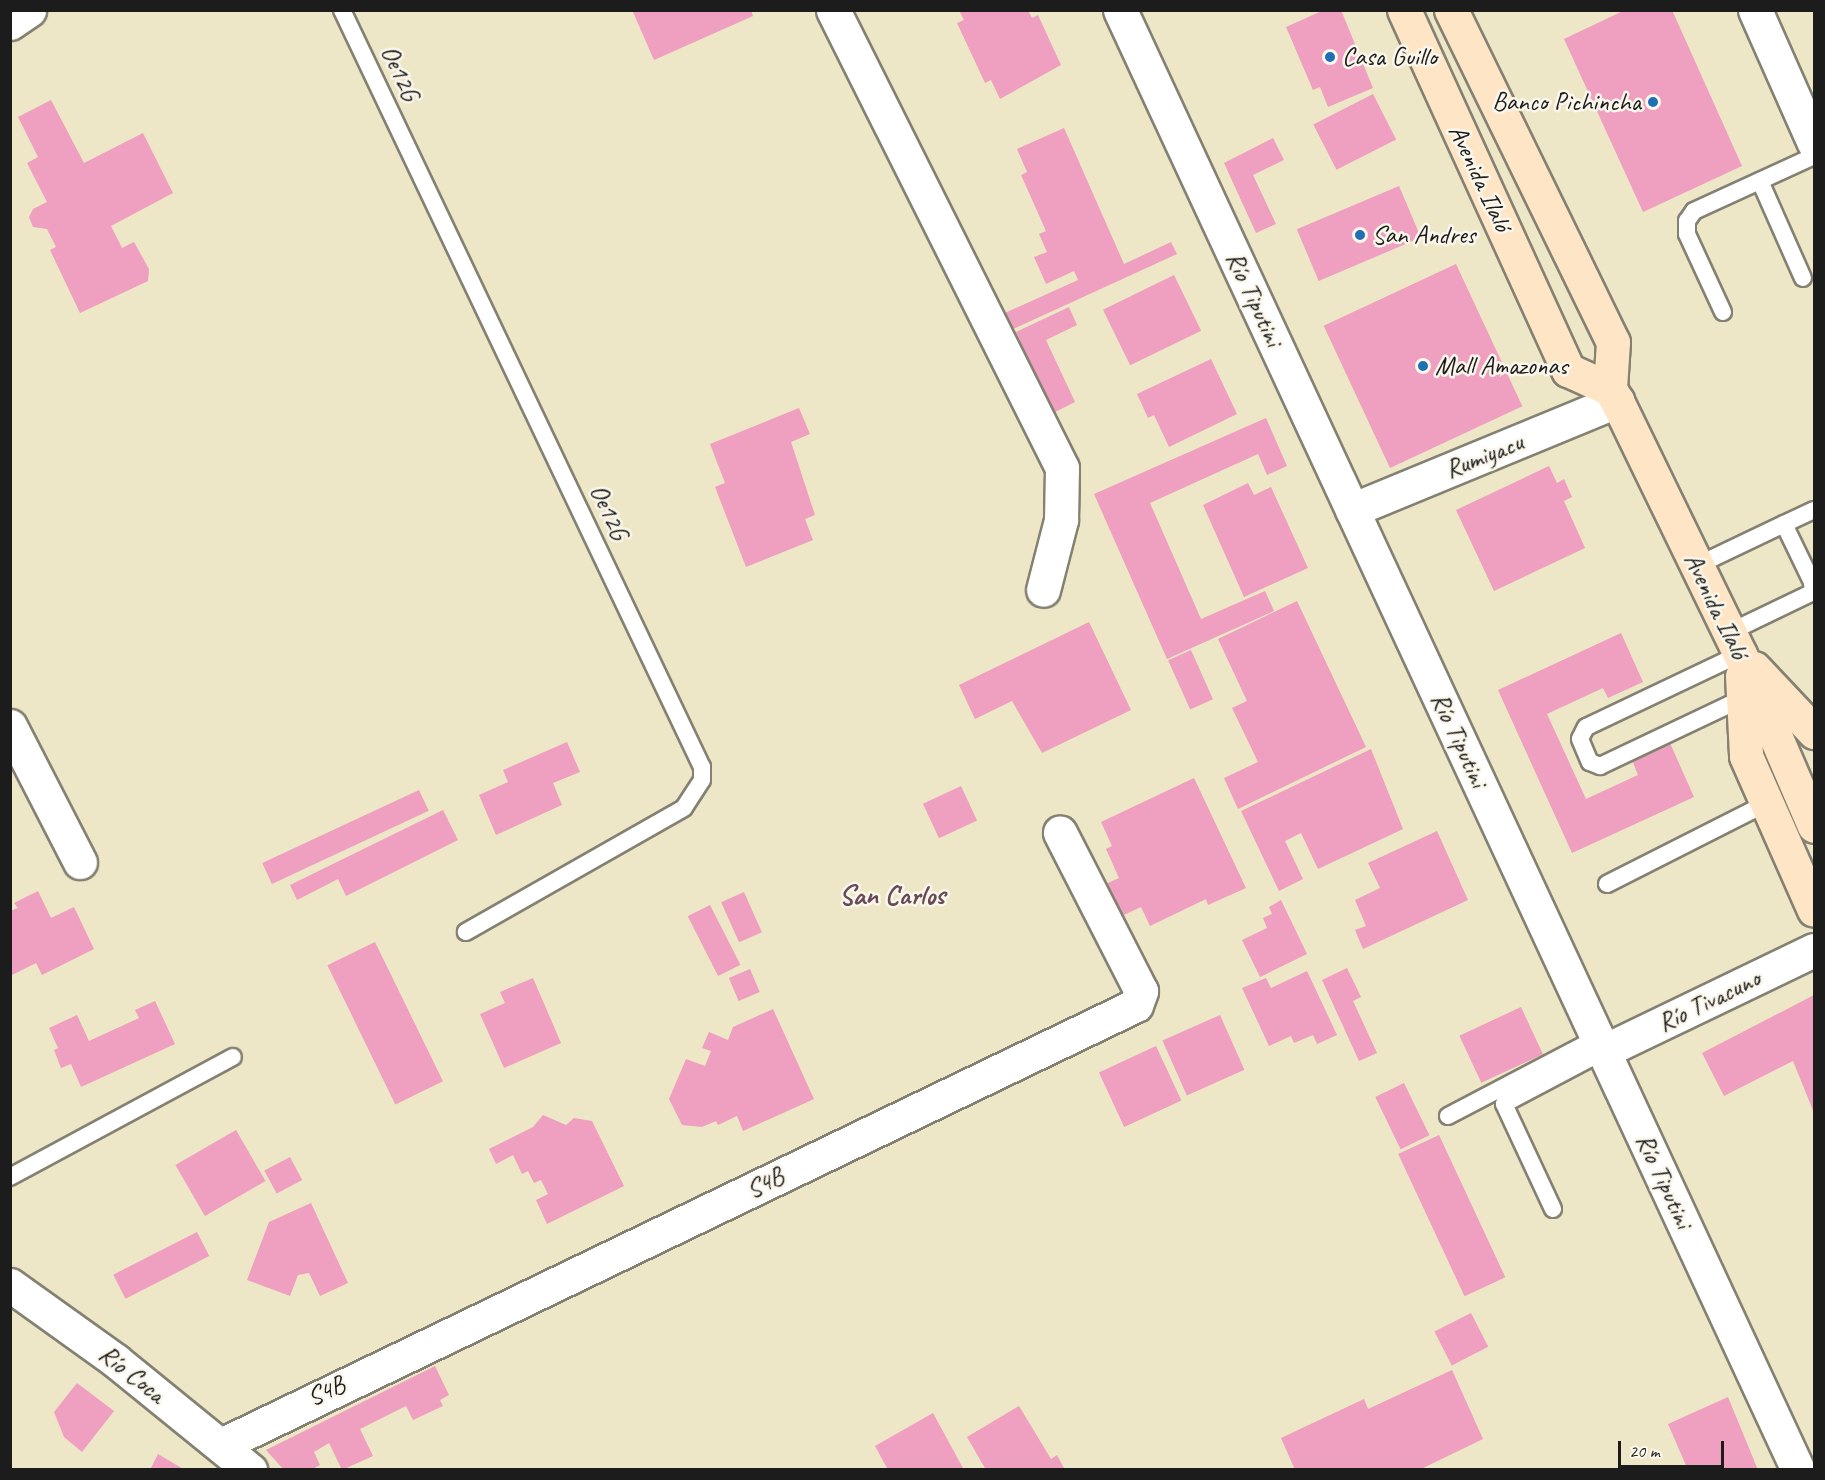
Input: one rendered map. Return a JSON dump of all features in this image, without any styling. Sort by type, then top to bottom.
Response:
[{"type":"main road","name":"Avenida Ilaló","points":[[1404,10],[1568,370],[1613,395]]},
{"type":"main road","name":"Avenida Ilaló","points":[[1451,10],[1613,342],[1613,395],[1735,643],[1815,826]]},
{"type":"main road","points":[[1735,643],[1743,698],[1746,756],[1815,910]]},
{"type":"main road","points":[[1735,643],[1815,732]]},
{"type":"street","points":[[10,23],[29,10]]},
{"type":"street","points":[[833,10],[1062,468],[1061,520],[1043,590]]},
{"type":"street","name":"Río Tiputini","points":[[1120,10],[1798,1470]]},
{"type":"street","points":[[1755,10],[1815,143]]},
{"type":"street","name":"Rumiyacu","points":[[1352,510],[1613,395]]},
{"type":"street","points":[[10,726],[80,862]]},
{"type":"street","name":"S4B","points":[[221,1445],[1136,1005],[1141,990],[1060,833]]},
{"type":"street","name":"Río Tivacuno","points":[[1600,1045],[1815,950]]},
{"type":"street","name":"Río Coca","points":[[10,1285],[116,1361],[250,1470]]},
{"type":"lane","name":"Oe12G","points":[[342,10],[702,767],[702,780],[684,808],[466,932]]},
{"type":"lane","points":[[1724,312],[1687,234],[1687,221],[1694,211],[1815,156]]},
{"type":"lane","points":[[1760,181],[1803,278]]},
{"type":"lane","points":[[1696,566],[1815,510]]},
{"type":"lane","points":[[1743,698],[1600,766],[1590,762],[1580,739],[1586,727],[1735,643],[1813,592],[1812,582],[1785,524]]},
{"type":"lane","points":[[1607,884],[1767,803]]},
{"type":"lane","points":[[1448,1116],[1600,1045]]},
{"type":"lane","points":[[1553,1209],[1504,1104],[1600,1045]]},
{"type":"lane","points":[[10,1177],[233,1057]]},
{"type":"building","points":[[637,10],[751,10],[753,16],[654,60],[633,12]]},
{"type":"building","points":[[959,10],[1028,10],[1032,18],[1038,15],[1061,65],[1000,99],[991,80],[985,83],[957,23],[964,20]]},
{"type":"building","name":"Casa Guillo","points":[[1324,10],[1341,10],[1373,88],[1328,107],[1320,87],[1313,90],[1286,27]]},
{"type":"building","name":"Banco Pichincha","points":[[1625,10],[1672,10],[1742,166],[1643,212],[1564,39]]},
{"type":"building","points":[[1373,94],[1396,139],[1336,170],[1313,124]]},
{"type":"building","points":[[51,100],[84,163],[143,133],[173,193],[111,226],[122,248],[134,242],[149,269],[148,281],[80,313],[50,250],[56,247],[47,229],[33,227],[29,217],[33,209],[47,202],[27,163],[38,157],[18,117]]},
{"type":"building","points":[[1064,128],[1124,264],[1171,242],[1177,254],[1013,329],[1005,313],[1078,280],[1074,271],[1046,284],[1034,257],[1047,252],[1039,234],[1046,231],[1021,175],[1027,172],[1017,149]]},
{"type":"building","points":[[1273,138],[1284,160],[1253,175],[1276,224],[1256,233],[1224,163]]},
{"type":"building","name":"San Andres","points":[[1399,186],[1421,238],[1319,281],[1297,229]]},
{"type":"building","name":"Mall Amazonas","points":[[1456,264],[1522,406],[1390,468],[1324,326]]},
{"type":"building","points":[[1174,275],[1201,331],[1130,365],[1103,310]]},
{"type":"building","points":[[1069,307],[1077,325],[1046,340],[1075,402],[1053,413],[1016,332]]},
{"type":"building","points":[[1211,359],[1237,414],[1169,447],[1154,415],[1148,418],[1137,394]]},
{"type":"building","points":[[799,408],[810,434],[791,442],[815,515],[805,519],[813,540],[746,567],[715,487],[725,483],[710,444]]},
{"type":"building","points":[[1266,418],[1287,466],[1267,475],[1258,454],[1150,503],[1201,619],[1265,591],[1274,611],[1167,659],[1094,494]]},
{"type":"building","points":[[1549,466],[1557,483],[1564,479],[1572,497],[1564,501],[1585,548],[1494,591],[1456,510]]},
{"type":"building","points":[[1248,483],[1254,495],[1271,487],[1308,568],[1244,597],[1203,505]]},
{"type":"building","points":[[1297,601],[1366,747],[1238,809],[1224,778],[1258,762],[1232,708],[1247,701],[1218,639]]},
{"type":"building","points":[[1089,622],[1131,710],[1042,753],[1012,701],[975,719],[959,685]]},
{"type":"building","points":[[1621,633],[1643,682],[1608,698],[1603,688],[1547,714],[1586,799],[1638,775],[1632,760],[1670,743],[1694,797],[1572,853],[1498,690]]},
{"type":"building","points":[[1191,650],[1213,699],[1190,709],[1168,660]]},
{"type":"building","points":[[567,742],[580,772],[553,783],[562,805],[496,835],[479,795],[508,782],[503,770]]},
{"type":"building","points":[[1371,749],[1403,829],[1318,869],[1301,833],[1285,841],[1303,879],[1279,891],[1241,811]]},
{"type":"building","points":[[1194,778],[1246,888],[1208,905],[1206,899],[1150,926],[1141,907],[1113,920],[1099,887],[1119,878],[1106,849],[1112,846],[1101,822]]},
{"type":"building","points":[[961,786],[977,820],[939,838],[923,804]]},
{"type":"building","points":[[419,790],[429,811],[272,884],[262,863]]},
{"type":"building","points":[[443,810],[458,840],[346,896],[338,879],[297,900],[290,885]]},
{"type":"building","points":[[1437,831],[1468,900],[1363,949],[1355,930],[1366,926],[1355,900],[1380,888],[1368,863]]},
{"type":"building","points":[[38,891],[51,918],[74,907],[94,949],[42,975],[36,963],[10,976],[10,911],[18,908],[14,903]]},
{"type":"building","points":[[744,892],[762,932],[739,942],[721,902]]},
{"type":"building","points":[[1281,900],[1307,954],[1260,977],[1242,940],[1267,928],[1263,918],[1272,914],[1269,907]]},
{"type":"building","points":[[710,905],[740,965],[718,976],[688,916]]},
{"type":"building","points":[[375,942],[443,1081],[395,1105],[327,965]]},
{"type":"building","points":[[1347,968],[1361,997],[1353,1001],[1377,1053],[1359,1061],[1322,980]]},
{"type":"building","points":[[750,969],[760,992],[739,1001],[729,978]]},
{"type":"building","points":[[1307,971],[1337,1035],[1317,1044],[1313,1035],[1294,1043],[1291,1036],[1269,1046],[1242,988],[1266,978],[1271,988]]},
{"type":"building","points":[[533,978],[561,1043],[504,1068],[480,1014],[505,1003],[500,992]]},
{"type":"building","points":[[1814,995],[1814,1113],[1793,1061],[1724,1096],[1702,1053]]},
{"type":"building","points":[[155,1001],[175,1044],[81,1087],[71,1064],[61,1068],[54,1050],[58,1048],[49,1028],[77,1015],[89,1041],[139,1018],[135,1010]]},
{"type":"building","points":[[1521,1007],[1543,1054],[1481,1083],[1459,1036]]},
{"type":"building","points":[[773,1009],[814,1099],[743,1131],[737,1116],[718,1125],[716,1121],[702,1127],[682,1125],[669,1099],[686,1059],[705,1066],[711,1051],[702,1048],[709,1032],[728,1040],[733,1027]]},
{"type":"building","points":[[1220,1015],[1244,1070],[1187,1095],[1162,1041]]},
{"type":"building","points":[[1156,1046],[1181,1100],[1124,1127],[1099,1073]]},
{"type":"building","points":[[1404,1083],[1429,1135],[1401,1149],[1375,1097]]},
{"type":"building","points":[[543,1115],[566,1125],[574,1118],[592,1121],[624,1186],[547,1224],[536,1200],[548,1194],[541,1180],[534,1183],[528,1171],[522,1174],[513,1155],[496,1164],[489,1149],[533,1127]]},
{"type":"building","points":[[236,1130],[266,1181],[205,1216],[175,1165]]},
{"type":"building","points":[[1439,1135],[1505,1277],[1465,1296],[1398,1154]]},
{"type":"building","points":[[290,1157],[302,1180],[277,1194],[264,1171]]},
{"type":"building","points":[[311,1203],[348,1283],[320,1296],[309,1273],[298,1275],[290,1296],[247,1280],[269,1222]]},
{"type":"building","points":[[197,1232],[209,1256],[126,1299],[113,1275]]},
{"type":"building","points":[[1471,1313],[1488,1347],[1452,1365],[1434,1332]]},
{"type":"building","points":[[435,1366],[449,1395],[440,1400],[443,1406],[413,1420],[406,1406],[360,1429],[373,1456],[342,1470],[329,1443],[314,1452],[320,1465],[311,1470],[284,1470],[266,1450]]},
{"type":"building","points":[[1452,1370],[1483,1439],[1419,1470],[1295,1470],[1281,1438],[1364,1399],[1368,1409]]},
{"type":"building","points":[[77,1383],[114,1411],[82,1452],[64,1437],[54,1412]]},
{"type":"building","points":[[1728,1397],[1758,1470],[1688,1470],[1668,1424]]},
{"type":"building","points":[[1019,1406],[1051,1459],[1057,1455],[1065,1470],[986,1470],[967,1437]]},
{"type":"building","points":[[933,1413],[964,1470],[888,1470],[875,1446]]},
{"type":"building","points":[[158,1454],[185,1470],[150,1470]]},
{"type":"place","name":"Casa Guillo","points":[[1330,57]]},
{"type":"place","name":"Banco Pichincha","points":[[1653,102]]},
{"type":"place","name":"San Andres","points":[[1360,235]]},
{"type":"place","name":"Mall Amazonas","points":[[1423,366]]},
{"type":"district","name":"San Carlos","points":[[892,895]]}]
